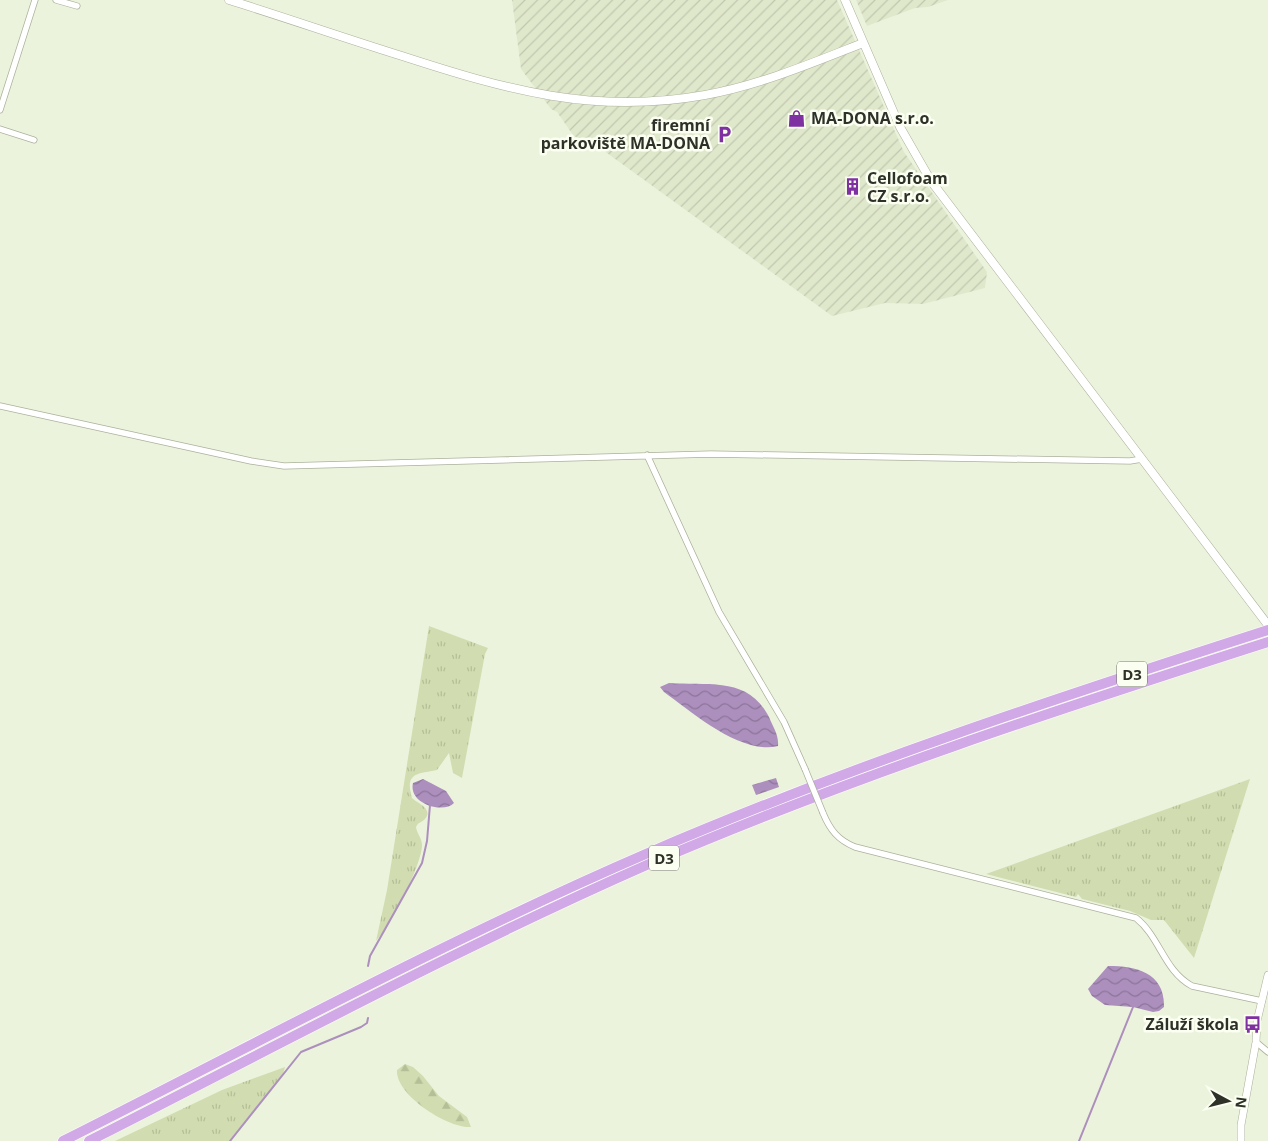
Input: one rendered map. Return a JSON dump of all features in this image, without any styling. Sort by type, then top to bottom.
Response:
[{"type":"highway","name":"D3","points":[[64,1141],[348,995],[496,922],[647,854],[812,786],[908,750],[1268,630]]},
{"type":"highway","name":"D3","points":[[89,1141],[435,964],[652,863],[806,800],[911,760],[1268,642]]},
{"type":"main road","points":[[230,0],[496,86],[557,98],[586,101],[661,100],[730,90],[783,74],[863,43]]},
{"type":"main road","points":[[845,0],[906,140],[931,181],[1268,625]]},
{"type":"street","points":[[0,110],[35,0]]},
{"type":"street","points":[[56,0],[77,6]]},
{"type":"street","points":[[0,129],[34,140]]},
{"type":"street","points":[[0,406],[251,461],[284,466],[647,455],[767,454],[1130,461],[1142,459]]},
{"type":"street","points":[[647,455],[719,612],[784,722],[830,829],[843,842],[855,847],[1136,918],[1151,935],[1164,960],[1182,981],[1192,986],[1262,1001]]},
{"type":"street","points":[[1241,1141],[1241,1125],[1256,1042],[1257,1021],[1268,975]]},
{"type":"street","points":[[1256,1042],[1268,1052]]},
{"type":"shaded area","points":[[512,0],[837,0],[904,152],[987,272],[985,288],[923,304],[885,303],[832,316],[600,148],[590,147],[573,135],[557,112],[551,109],[521,69]]},
{"type":"shaded area","points":[[856,0],[948,0],[928,7],[915,8],[867,26]]},
{"type":"green space","points":[[429,626],[488,648],[485,654],[462,778],[453,773],[449,753],[437,770],[415,775],[410,783],[412,798],[424,807],[427,812],[425,819],[416,827],[422,843],[421,854],[404,895],[389,923],[376,941],[387,890]]},
{"type":"green space","points":[[1250,779],[1194,958],[1164,920],[1151,920],[1130,911],[1082,899],[1078,894],[1076,897],[986,874]]},
{"type":"green space","points":[[405,1064],[413,1067],[439,1096],[467,1117],[471,1127],[461,1126],[437,1116],[414,1100],[399,1080],[397,1070]]},
{"type":"green space","points":[[285,1067],[283,1074],[230,1141],[115,1141],[222,1090]]},
{"type":"water","points":[[669,683],[713,684],[739,689],[750,695],[760,704],[769,717],[777,735],[778,746],[764,747],[749,744],[718,730],[664,692],[660,687]]},
{"type":"water","points":[[776,778],[779,787],[756,795],[752,785]]},
{"type":"water","points":[[423,779],[446,791],[454,803],[449,806],[435,807],[421,801],[416,797],[413,783]]},
{"type":"water","points":[[1108,966],[1139,970],[1154,979],[1160,986],[1164,1007],[1159,1011],[1153,1012],[1133,1007],[1105,1005],[1092,996],[1088,989]]},
{"type":"waterway","points":[[368,966],[370,956],[422,863],[427,841],[430,805]]},
{"type":"waterway","points":[[1079,1141],[1133,1007]]},
{"type":"waterway","points":[[230,1141],[301,1052],[361,1027],[367,1023],[368,1018]]},
{"type":"place","name":"MA-DONA s.r.o.","points":[[797,118]]},
{"type":"place","name":"firemní parkoviště MA-DONA","points":[[724,134]]},
{"type":"place","name":"Cellofoam CZ s.r.o.","points":[[853,187]]},
{"type":"place","name":"Záluží škola","points":[[1253,1024]]}]
